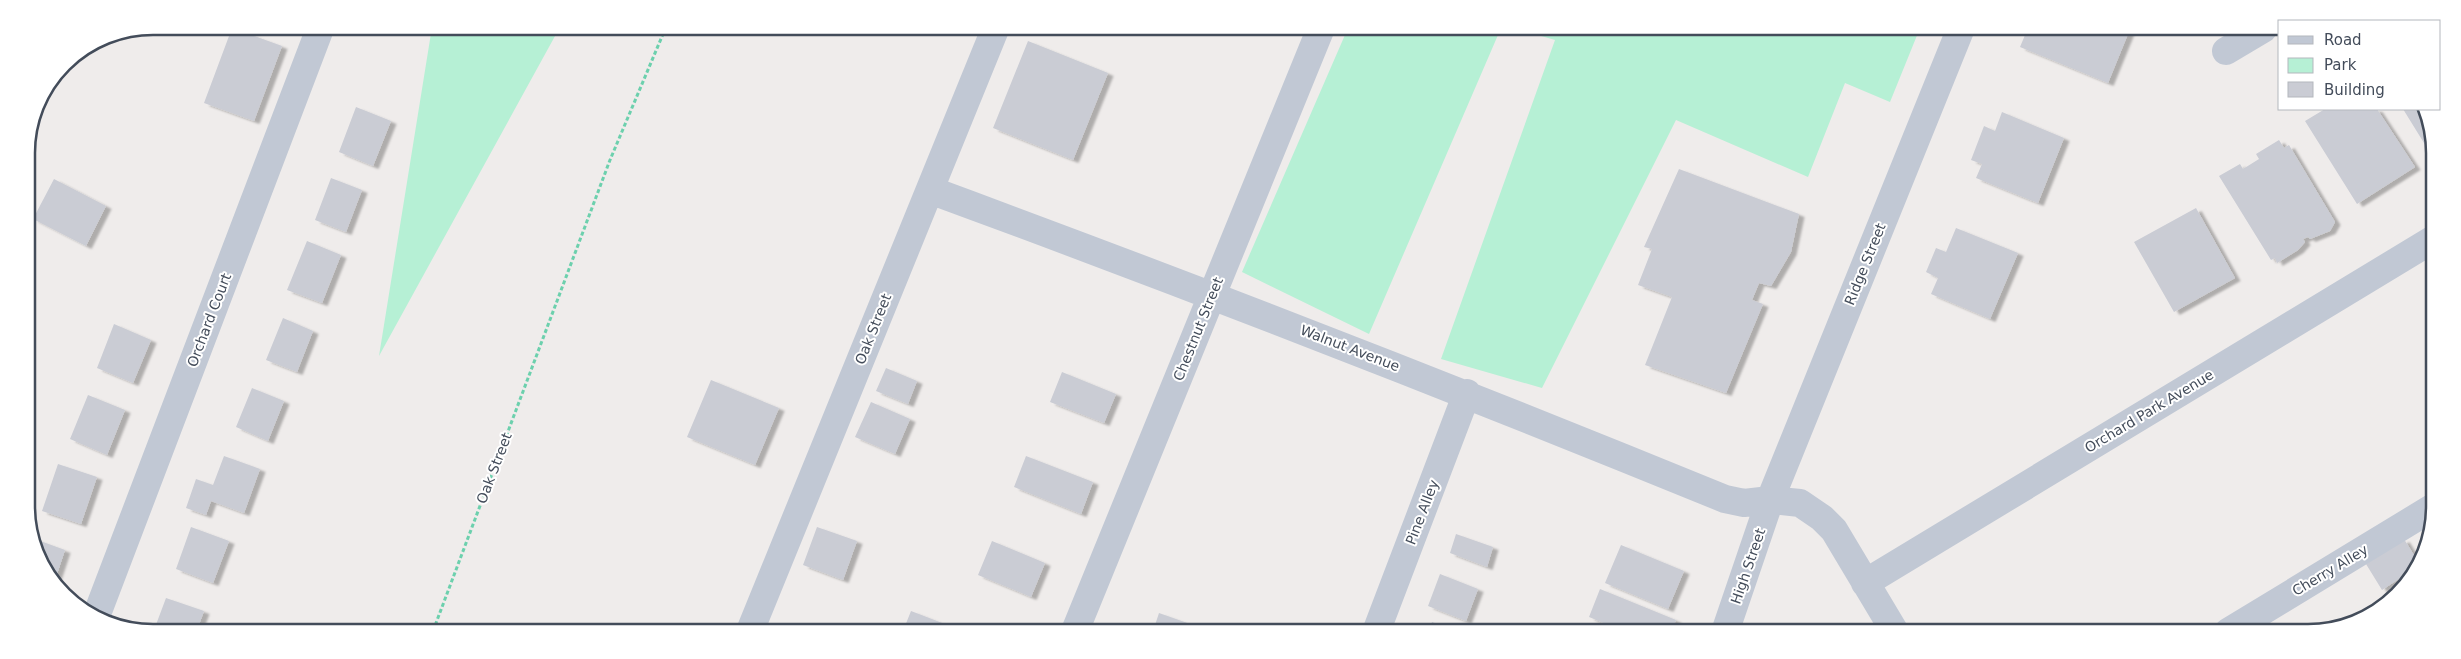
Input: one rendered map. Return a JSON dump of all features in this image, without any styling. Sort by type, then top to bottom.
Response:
[{"type":"street","name":"Orchard Court","points":[[98,610],[318,35]]},
{"type":"street","name":"Oak Street","points":[[753,624],[993,35]]},
{"type":"street","name":"Chestnut Street","points":[[1078,624],[1318,35]]},
{"type":"street","name":"Ridge Street","points":[[1770,500],[1958,35]]},
{"type":"street","points":[[2226,51],[2253,35]]},
{"type":"street","name":"Walnut Avenue","points":[[930,190],[1212,294],[1467,394],[1725,499],[1744,503],[1770,500],[1800,503],[1822,518],[1834,530],[1890,624]]},
{"type":"street","name":"Orchard Park Avenue","points":[[1865,583],[2426,244]]},
{"type":"street","name":"Pine Alley","points":[[1379,624],[1467,394]]},
{"type":"street","name":"High Street","points":[[1728,624],[1770,500]]},
{"type":"street","name":"Cherry Alley","points":[[2241,624],[2426,512]]},
{"type":"path","name":"Oak Street","points":[[436,624],[610,160],[663,35]]},
{"type":"green space","points":[[431,35],[556,35],[379,356]]},
{"type":"green space","points":[[1345,35],[1498,35],[1369,334],[1242,272]]},
{"type":"green space","points":[[1538,35],[1917,35],[1890,102],[1845,83],[1808,177],[1676,120],[1542,388],[1441,359],[1555,40]]},
{"type":"building","points":[[229,35],[251,35],[282,46],[254,121],[204,103]]},
{"type":"building","points":[[2025,35],[2128,35],[2108,83],[2020,47]]},
{"type":"building","points":[[1028,41],[1108,73],[1073,160],[993,128]]},
{"type":"building","points":[[356,107],[391,121],[373,166],[339,152]]},
{"type":"building","points":[[2323,110],[2378,110],[2415,167],[2357,204],[2305,121]]},
{"type":"building","points":[[2404,110],[2418,110],[2424,130],[2426,146]]},
{"type":"building","points":[[2002,112],[2064,138],[2038,203],[1976,178],[1982,164],[1971,160],[1984,126],[1995,131]]},
{"type":"building","points":[[2279,140],[2284,148],[2289,145],[2335,222],[2330,231],[2310,239],[2308,237],[2303,239],[2305,242],[2298,250],[2277,263],[2275,258],[2271,260],[2219,176],[2240,164],[2243,169],[2259,159],[2256,154]]},
{"type":"building","points":[[1679,169],[1799,214],[1791,252],[1771,286],[1759,283],[1752,300],[1763,304],[1726,393],[1645,365],[1672,297],[1638,285],[1652,249],[1644,247]]},
{"type":"building","points":[[331,178],[362,190],[346,232],[315,220]]},
{"type":"building","points":[[54,179],[106,206],[86,246],[35,220],[35,215]]},
{"type":"building","points":[[2196,208],[2235,278],[2174,312],[2134,242]]},
{"type":"building","points":[[1956,228],[2018,253],[1990,319],[1931,294],[1938,278],[1926,272],[1936,248],[1946,252]]},
{"type":"building","points":[[307,241],[341,255],[322,303],[287,290]]},
{"type":"building","points":[[283,318],[313,331],[297,372],[266,360]]},
{"type":"building","points":[[114,324],[151,340],[133,383],[97,368]]},
{"type":"building","points":[[886,368],[917,381],[908,404],[876,391]]},
{"type":"building","points":[[1062,372],[1116,394],[1104,423],[1050,402]]},
{"type":"building","points":[[711,380],[779,408],[755,465],[687,437]]},
{"type":"building","points":[[252,388],[284,401],[268,441],[236,427]]},
{"type":"building","points":[[88,395],[125,410],[107,455],[70,439]]},
{"type":"building","points":[[871,402],[910,419],[895,454],[855,437]]},
{"type":"building","points":[[224,456],[260,469],[244,513],[211,501],[206,515],[186,508],[196,479],[213,485]]},
{"type":"building","points":[[1026,456],[1093,482],[1081,514],[1014,487]]},
{"type":"building","points":[[58,464],[97,477],[81,524],[42,511]]},
{"type":"building","points":[[191,527],[229,541],[213,583],[176,569]]},
{"type":"building","points":[[817,527],[857,541],[843,580],[803,565]]},
{"type":"building","points":[[1456,534],[1493,547],[1487,567],[1450,553]]},
{"type":"building","points":[[2404,539],[2415,556],[2403,576],[2382,590],[2366,564]]},
{"type":"building","points":[[40,541],[65,550],[57,574]]},
{"type":"building","points":[[992,541],[1045,563],[1031,597],[978,575]]},
{"type":"building","points":[[1621,545],[1684,571],[1668,609],[1605,583]]},
{"type":"building","points":[[1440,574],[1478,589],[1466,621],[1428,606]]},
{"type":"building","points":[[1600,589],[1676,620],[1674,624],[1606,624],[1589,617]]},
{"type":"building","points":[[166,598],[204,611],[199,624],[156,624]]},
{"type":"building","points":[[911,611],[945,624],[906,624]]},
{"type":"building","points":[[1159,613],[1190,624],[1155,624]]}]
